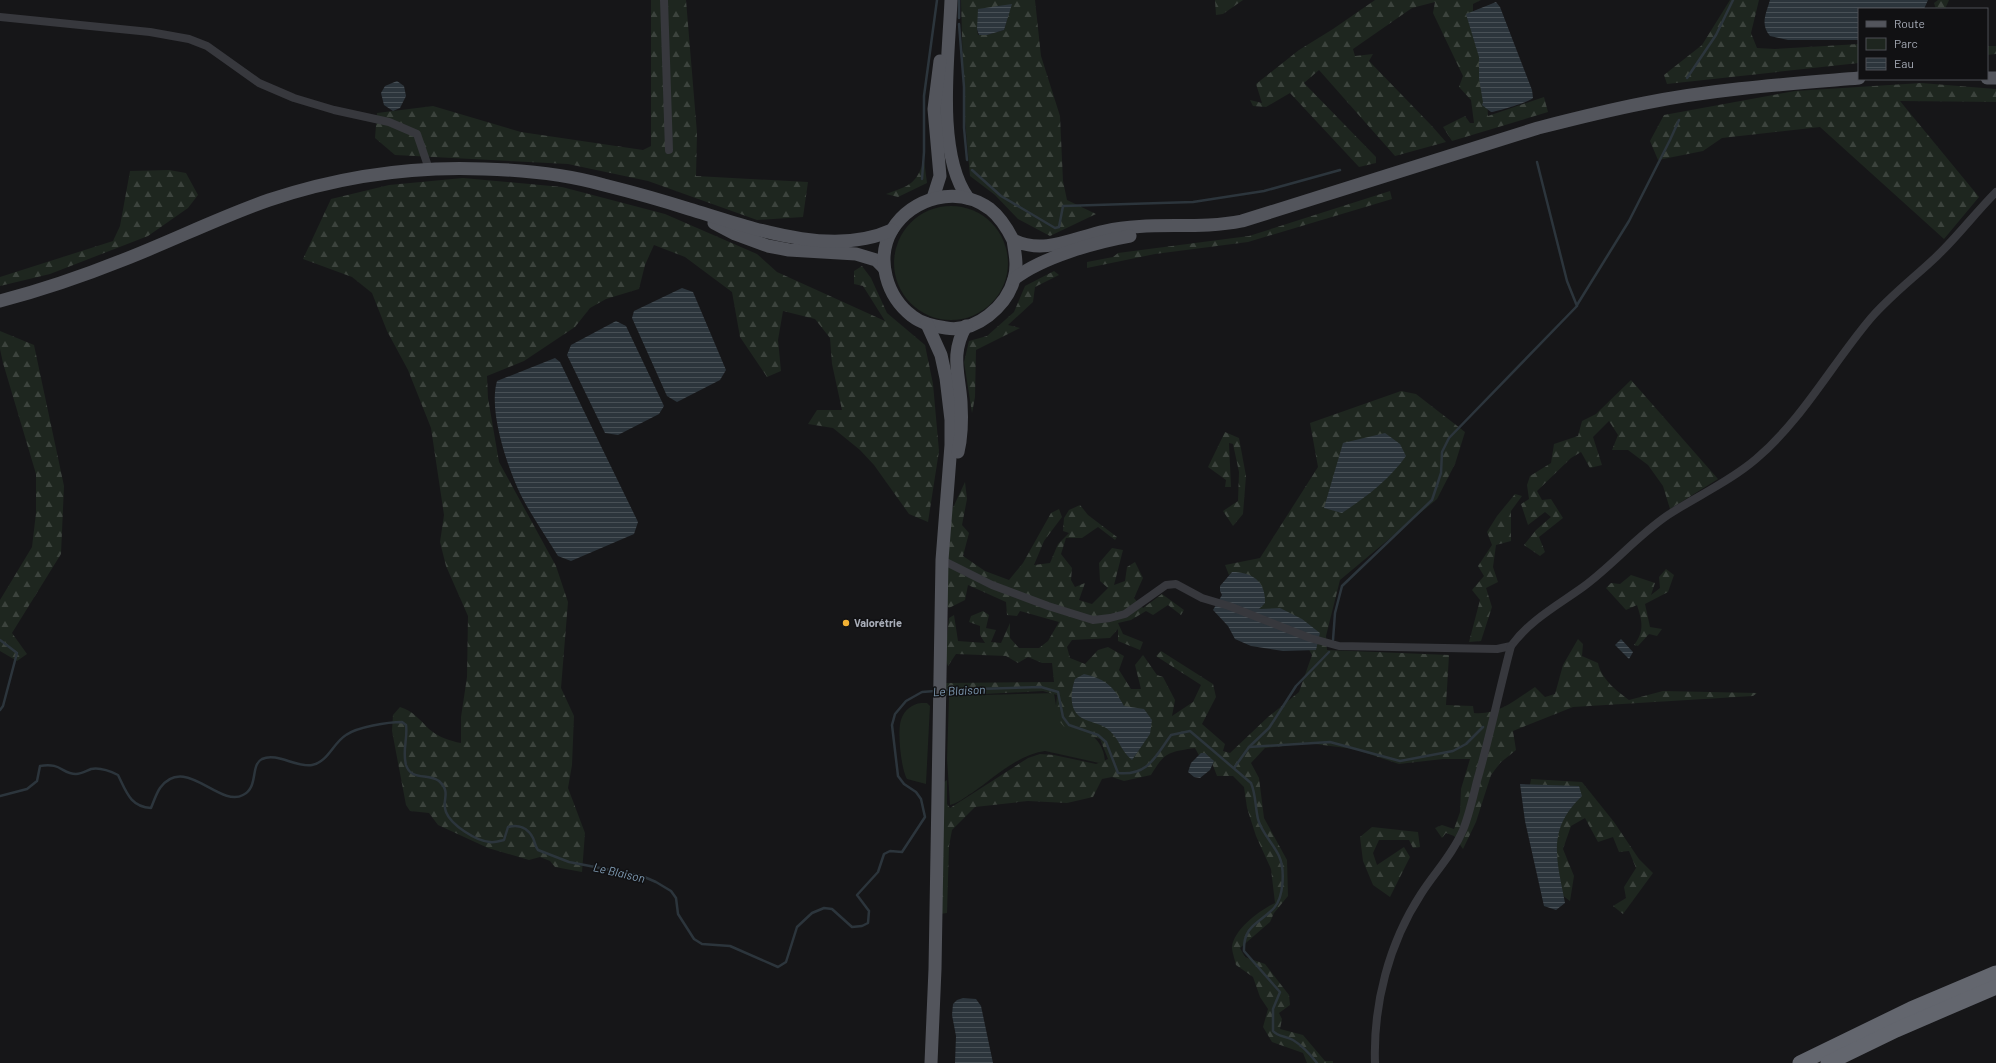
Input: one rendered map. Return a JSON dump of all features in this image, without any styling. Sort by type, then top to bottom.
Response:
[{"type":"highway","points":[[1800,1063],[1911,1009],[1996,973]]},
{"type":"highway","points":[[1828,1063],[1896,1030],[1996,987]]},
{"type":"main road","points":[[933,198],[940,176],[935,127],[935,93],[951,1]]},
{"type":"main road","points":[[951,1],[946,63],[946,104],[949,135],[957,176],[962,189],[968,198]]},
{"type":"main road","points":[[1014,279],[1037,264],[1103,241],[1141,234],[1242,221],[1538,128],[1584,116],[1646,102],[1750,88],[1858,78]]},
{"type":"main road","points":[[0,301],[62,283],[124,260],[269,200],[326,184],[388,173],[429,169],[483,169],[541,172],[602,184],[759,231],[787,237],[822,240],[860,240],[880,236],[892,230]]},
{"type":"main road","points":[[951,196],[968,198],[989,208],[1004,224],[1013,240],[1016,261],[1014,279],[1006,298],[994,311],[980,321],[966,326],[949,328],[927,324],[913,317],[899,304],[890,289],[884,268],[885,249],[892,230],[904,215],[913,208],[933,198],[951,196]]},
{"type":"main road","points":[[672,204],[736,234],[768,246],[789,250],[856,254],[876,260],[884,268]]},
{"type":"main road","points":[[1013,240],[1035,247],[1048,247],[1106,231],[1132,228],[1198,227]]},
{"type":"main road","points":[[927,324],[941,355],[950,402],[951,445],[942,560],[935,969],[931,1063]]},
{"type":"main road","points":[[948,497],[959,446],[961,420],[956,352],[960,336],[966,326]]},
{"type":"street","points":[[664,0],[669,150]]},
{"type":"street","points":[[0,17],[150,32],[189,39],[207,46],[258,83],[294,98],[334,110],[390,122],[417,134],[429,169]]},
{"type":"street","points":[[1375,1063],[1374,1042],[1377,1011],[1390,960],[1421,894],[1453,850],[1463,830],[1486,749],[1511,646],[1518,636],[1532,623],[1603,572],[1633,543],[1668,515],[1719,486],[1756,459],[1788,428],[1857,336],[1890,297],[1936,256],[1996,192]]},
{"type":"street","points":[[942,560],[992,585],[1067,613],[1093,620],[1125,614],[1166,585],[1176,584],[1202,598],[1229,606],[1321,642],[1339,646],[1497,649],[1511,646]]},
{"type":"green space","points":[[651,0],[686,0],[697,133],[696,176],[808,182],[803,217],[757,220],[648,181],[568,164],[395,155],[375,138],[377,113],[433,106],[521,132],[643,150],[651,146]]},
{"type":"green space","points":[[961,0],[1035,0],[1041,56],[1060,116],[1063,181],[1067,200],[1096,214],[1050,236],[1018,219],[995,195],[970,176],[964,110]],"holes":[[[1007,20],[1004,30],[987,35],[978,35],[977,29]]]},
{"type":"green space","points":[[1215,0],[1243,0],[1223,14],[1216,15]]},
{"type":"green space","points":[[1375,0],[1481,0],[1473,4],[1473,26],[1485,65],[1488,116],[1544,97],[1548,112],[1452,141],[1443,127],[1465,116],[1470,123],[1474,123],[1471,100],[1459,87],[1463,76],[1433,13],[1435,2],[1412,8],[1353,49],[1355,56],[1373,54],[1369,61],[1446,142],[1395,156],[1319,70],[1304,83],[1376,157],[1376,163],[1359,167],[1290,93],[1266,107],[1253,106],[1250,100],[1262,103],[1256,84],[1299,50]]},
{"type":"green space","points":[[1730,0],[1759,0],[1751,33],[1757,48],[1775,49],[1858,44],[1858,63],[1667,84],[1664,75],[1702,45]]},
{"type":"green space","points":[[1938,0],[1949,0],[1945,8],[1936,8],[1934,3]]},
{"type":"green space","points":[[1988,46],[1996,46],[1996,54],[1988,55]]},
{"type":"green space","points":[[1921,83],[1996,89],[1996,102],[1900,101],[1979,197],[1944,239],[1820,127],[1722,138],[1703,151],[1658,160],[1650,141],[1664,115],[1795,91]]},
{"type":"green space","points":[[924,160],[927,183],[898,197],[886,194],[911,183],[918,175]]},
{"type":"green space","points":[[169,170],[186,173],[198,195],[188,208],[148,236],[50,274],[0,286],[0,277],[113,241],[120,226],[130,171]]},
{"type":"green space","points":[[463,178],[562,187],[665,214],[757,254],[777,272],[885,321],[863,286],[854,284],[854,271],[862,266],[871,278],[887,313],[925,345],[933,384],[939,451],[928,522],[909,514],[874,465],[860,450],[833,428],[808,424],[817,410],[842,410],[832,364],[830,338],[815,319],[783,311],[778,340],[781,371],[767,377],[740,337],[732,292],[685,257],[654,245],[645,265],[639,289],[606,299],[590,308],[575,327],[524,361],[487,376],[488,398],[499,462],[556,566],[568,602],[561,688],[574,716],[572,765],[568,788],[585,833],[582,872],[555,867],[550,861],[540,857],[529,860],[488,848],[438,825],[429,813],[410,811],[406,805],[392,731],[393,715],[400,707],[405,709],[416,716],[436,734],[448,740],[461,743],[461,717],[467,677],[468,616],[446,566],[440,542],[444,515],[431,428],[408,370],[387,331],[372,293],[352,277],[303,259],[331,199],[389,185]]},
{"type":"green space","points":[[1390,191],[1392,199],[1248,242],[1155,254],[1087,268],[1087,262],[1113,257],[1118,253],[1249,236]]},
{"type":"green space","points":[[951,206],[962,207],[973,211],[991,223],[1003,241],[1007,252],[1007,274],[1003,285],[991,303],[973,315],[962,319],[951,320],[940,319],[929,315],[911,303],[899,285],[895,274],[894,263],[895,252],[899,241],[911,223],[929,211],[940,207]]},
{"type":"green space","points":[[1054,271],[1059,275],[1035,287],[1033,302],[1008,325],[1020,328],[976,350],[975,397],[972,413],[964,362],[969,341],[987,336],[1014,312],[1025,286]]},
{"type":"green space","points":[[0,331],[34,345],[64,486],[61,554],[12,633],[27,654],[17,661],[0,651],[0,600],[32,547],[36,513],[36,474],[3,363],[0,349]]},
{"type":"green space","points":[[1631,380],[1718,479],[1670,509],[1663,486],[1648,465],[1628,450],[1612,450],[1618,435],[1609,421],[1593,437],[1602,465],[1590,468],[1581,452],[1571,458],[1537,491],[1542,500],[1551,499],[1563,518],[1539,537],[1545,552],[1540,556],[1524,545],[1536,530],[1551,517],[1545,512],[1528,525],[1521,504],[1529,499],[1527,485],[1530,476],[1551,463],[1554,444],[1578,436],[1582,421],[1596,414]]},
{"type":"green space","points":[[1401,391],[1416,394],[1465,432],[1455,464],[1437,499],[1340,580],[1326,636],[1327,650],[1449,655],[1446,705],[1473,706],[1474,713],[1491,712],[1499,709],[1535,687],[1545,697],[1555,694],[1563,665],[1578,639],[1583,644],[1582,656],[1598,663],[1602,674],[1606,679],[1615,689],[1629,700],[1663,691],[1757,693],[1753,696],[1573,707],[1513,731],[1516,750],[1500,763],[1491,775],[1476,822],[1463,849],[1454,836],[1446,833],[1442,838],[1435,828],[1442,825],[1454,829],[1460,812],[1461,789],[1470,759],[1443,759],[1399,764],[1354,749],[1307,743],[1265,748],[1251,763],[1259,778],[1264,818],[1287,860],[1288,896],[1274,913],[1270,922],[1240,948],[1245,957],[1265,964],[1289,995],[1290,1005],[1279,1013],[1282,1019],[1280,1029],[1303,1035],[1325,1061],[1333,1061],[1333,1063],[1307,1063],[1303,1053],[1272,1042],[1263,1027],[1268,1009],[1260,997],[1253,977],[1236,965],[1232,947],[1237,934],[1243,927],[1255,915],[1275,903],[1271,869],[1256,836],[1247,808],[1244,787],[1233,776],[1217,776],[1212,763],[1202,761],[1195,748],[1168,754],[1164,757],[1151,775],[1124,781],[1112,777],[1102,779],[1093,797],[1067,803],[1028,801],[975,807],[952,830],[949,846],[947,913],[939,914],[943,783],[947,780],[947,804],[950,808],[1028,758],[1040,754],[1054,755],[1096,764],[1108,759],[1100,739],[1066,729],[1055,716],[1057,695],[1043,691],[945,696],[946,683],[1054,682],[1052,663],[1042,663],[1028,657],[1018,663],[1006,656],[956,654],[948,666],[945,657],[949,618],[954,615],[958,641],[985,643],[980,635],[980,626],[969,622],[971,616],[983,611],[989,615],[986,628],[996,630],[991,642],[1001,643],[1010,623],[1010,638],[1019,648],[1039,648],[1048,641],[1059,622],[1020,611],[1017,616],[1007,615],[1006,602],[968,585],[965,600],[949,608],[945,604],[951,512],[965,482],[967,499],[962,525],[969,533],[963,556],[985,571],[1009,580],[1023,563],[1051,513],[1059,509],[1062,517],[1044,541],[1034,565],[1050,563],[1058,544],[1069,533],[1063,531],[1064,518],[1069,510],[1080,505],[1088,515],[1117,537],[1115,540],[1098,527],[1082,538],[1066,538],[1061,554],[1072,568],[1071,580],[1075,587],[1085,583],[1079,600],[1092,604],[1108,588],[1100,581],[1099,563],[1112,548],[1123,550],[1114,585],[1125,581],[1127,567],[1135,562],[1143,578],[1134,598],[1143,608],[1162,594],[1184,610],[1181,615],[1168,605],[1153,615],[1146,611],[1131,620],[1118,623],[1123,634],[1143,642],[1140,650],[1118,641],[1118,629],[1110,638],[1072,640],[1067,647],[1070,658],[1085,664],[1098,650],[1108,647],[1124,656],[1119,670],[1131,689],[1141,689],[1135,665],[1143,655],[1157,675],[1163,677],[1175,700],[1172,716],[1193,702],[1201,685],[1156,656],[1161,651],[1213,684],[1216,697],[1202,724],[1225,744],[1223,751],[1230,753],[1268,717],[1299,692],[1312,655],[1292,620],[1258,609],[1232,572],[1229,575],[1225,565],[1260,558],[1318,467],[1310,423]]},
{"type":"green space","points":[[1225,432],[1239,438],[1246,476],[1243,514],[1233,526],[1223,511],[1238,501],[1239,472],[1233,444],[1229,443],[1231,487],[1225,487],[1226,480],[1208,467]]},
{"type":"green space","points":[[1515,494],[1522,496],[1511,511],[1511,541],[1496,545],[1493,567],[1498,582],[1486,588],[1492,607],[1481,641],[1469,642],[1480,600],[1472,590],[1484,576],[1478,566],[1492,545],[1487,532],[1497,516]]},
{"type":"green space","points":[[1666,569],[1674,575],[1668,592],[1645,604],[1650,627],[1662,629],[1657,636],[1649,634],[1638,646],[1634,645],[1640,635],[1642,626],[1637,605],[1626,610],[1606,588],[1611,583],[1620,584],[1631,575],[1655,583],[1651,595],[1660,588],[1659,577]]},
{"type":"green space","points":[[1054,693],[1057,711],[1088,731],[1094,737],[1100,744],[1105,761],[1099,763],[1045,751],[1035,753],[1015,762],[972,793],[950,805],[947,759],[949,696]]},
{"type":"green space","points":[[921,703],[927,703],[930,706],[926,784],[907,779],[901,759],[899,732],[901,720],[906,710]]},
{"type":"green space","points":[[1531,779],[1582,782],[1614,822],[1639,859],[1653,873],[1623,914],[1613,906],[1626,898],[1624,887],[1636,868],[1629,851],[1619,852],[1613,837],[1598,842],[1585,818],[1571,826],[1563,849],[1574,876],[1570,901],[1555,890],[1529,790]]},
{"type":"green space","points":[[1372,827],[1418,832],[1420,847],[1413,848],[1409,840],[1379,840],[1373,853],[1377,865],[1404,847],[1410,857],[1390,897],[1373,885],[1363,861],[1360,837]]},
{"type":"water","points":[[1770,0],[1928,0],[1924,8],[1858,8],[1858,40],[1788,40],[1770,36],[1765,27],[1766,14]]},
{"type":"water","points":[[1496,2],[1500,7],[1532,90],[1533,98],[1520,104],[1491,112],[1482,105],[1483,102],[1479,79],[1479,57],[1466,14]]},
{"type":"water","points":[[1012,4],[1004,30],[987,35],[979,35],[977,29],[978,9]]},
{"type":"water","points":[[397,81],[404,86],[406,96],[400,108],[393,111],[384,105],[381,93],[385,86]]},
{"type":"water","points":[[682,288],[693,292],[726,370],[720,380],[677,402],[667,396],[632,318],[634,311]]},
{"type":"water","points":[[616,321],[626,326],[664,406],[659,414],[618,435],[605,433],[567,355],[571,345]]},
{"type":"water","points":[[555,358],[560,362],[638,522],[634,534],[571,561],[558,556],[529,510],[519,491],[502,446],[496,418],[495,392],[497,381]]},
{"type":"water","points":[[1385,433],[1400,444],[1406,456],[1399,465],[1377,488],[1342,513],[1324,508],[1343,443]]},
{"type":"water","points":[[1232,572],[1239,572],[1252,576],[1261,584],[1265,596],[1265,603],[1259,609],[1280,608],[1302,619],[1320,633],[1316,650],[1283,651],[1251,646],[1235,639],[1228,626],[1213,610],[1222,595],[1220,586]]},
{"type":"water","points":[[1621,639],[1633,652],[1629,659],[1615,645]]},
{"type":"water","points":[[1084,674],[1104,681],[1117,694],[1124,706],[1144,709],[1152,720],[1150,734],[1132,760],[1125,753],[1110,731],[1103,726],[1082,718],[1074,710],[1072,695],[1075,679]]},
{"type":"water","points":[[1201,753],[1205,753],[1214,761],[1210,770],[1200,778],[1194,777],[1188,772],[1191,763]]},
{"type":"water","points":[[1520,784],[1579,786],[1582,796],[1563,821],[1559,833],[1557,859],[1565,903],[1556,910],[1544,906],[1525,821]]},
{"type":"water","points":[[963,998],[976,999],[981,1006],[993,1063],[955,1063],[956,1036],[952,1015],[953,1004],[957,1000]]},
{"type":"waterway","points":[[922,179],[924,152],[924,96],[937,0]]},
{"type":"waterway","points":[[959,0],[959,18]]},
{"type":"waterway","points":[[1687,78],[1716,35],[1733,0]]},
{"type":"waterway","points":[[959,24],[964,87],[964,128],[967,160]]},
{"type":"waterway","points":[[1577,305],[1629,221],[1679,120]]},
{"type":"waterway","points":[[1333,640],[1335,613],[1342,586],[1432,500],[1441,473],[1442,452],[1449,438],[1577,306],[1567,281],[1537,162]]},
{"type":"waterway","points":[[972,170],[1001,196],[1055,228],[1059,227],[1063,206],[1193,202],[1264,191],[1340,170]]},
{"type":"waterway","points":[[0,640],[17,653],[3,706],[0,710]]},
{"type":"waterway","points":[[1249,747],[1269,728],[1296,686],[1329,652]]},
{"type":"waterway","name":"Le Blaison","points":[[944,690],[1041,687],[1058,692],[1063,717],[1069,725],[1098,735],[1106,742],[1118,773],[1128,773],[1144,768],[1155,757],[1171,735],[1190,731],[1251,783],[1260,824],[1279,856],[1283,875],[1282,890],[1277,903],[1269,913],[1253,925],[1249,930],[1244,942],[1244,951],[1280,992],[1273,1009],[1273,1031],[1297,1042],[1317,1063]]},
{"type":"waterway","name":"Le Blaison","points":[[0,796],[27,789],[37,781],[40,766],[47,765],[76,774],[91,769],[102,769],[112,772],[118,775],[126,792],[133,801],[144,807],[151,808],[160,788],[170,779],[180,777],[191,779],[223,795],[234,797],[243,795],[251,787],[256,766],[262,759],[274,757],[300,764],[312,765],[322,760],[341,738],[351,732],[373,726],[402,722],[406,725],[405,760],[408,770],[416,775],[435,779],[443,785],[446,793],[446,812],[453,822],[465,832],[478,839],[493,842],[504,840],[508,827],[516,826],[526,829],[529,832],[538,850],[569,862],[642,876],[656,882],[671,891],[676,898],[678,914],[694,939],[702,944],[730,946],[778,967],[786,962],[797,927],[812,913],[824,908],[832,909],[852,927],[862,926],[868,923],[869,911],[857,895],[878,872],[884,854],[890,851],[902,852],[925,817],[921,799],[916,792],[904,784],[898,776],[892,725],[895,714],[906,701],[922,692],[935,691]]},
{"type":"waterway","points":[[1234,768],[1249,747],[1330,742],[1400,761],[1453,751],[1466,744],[1483,727]]},
{"type":"place","name":"Valorétrie","points":[[846,623]]}]
